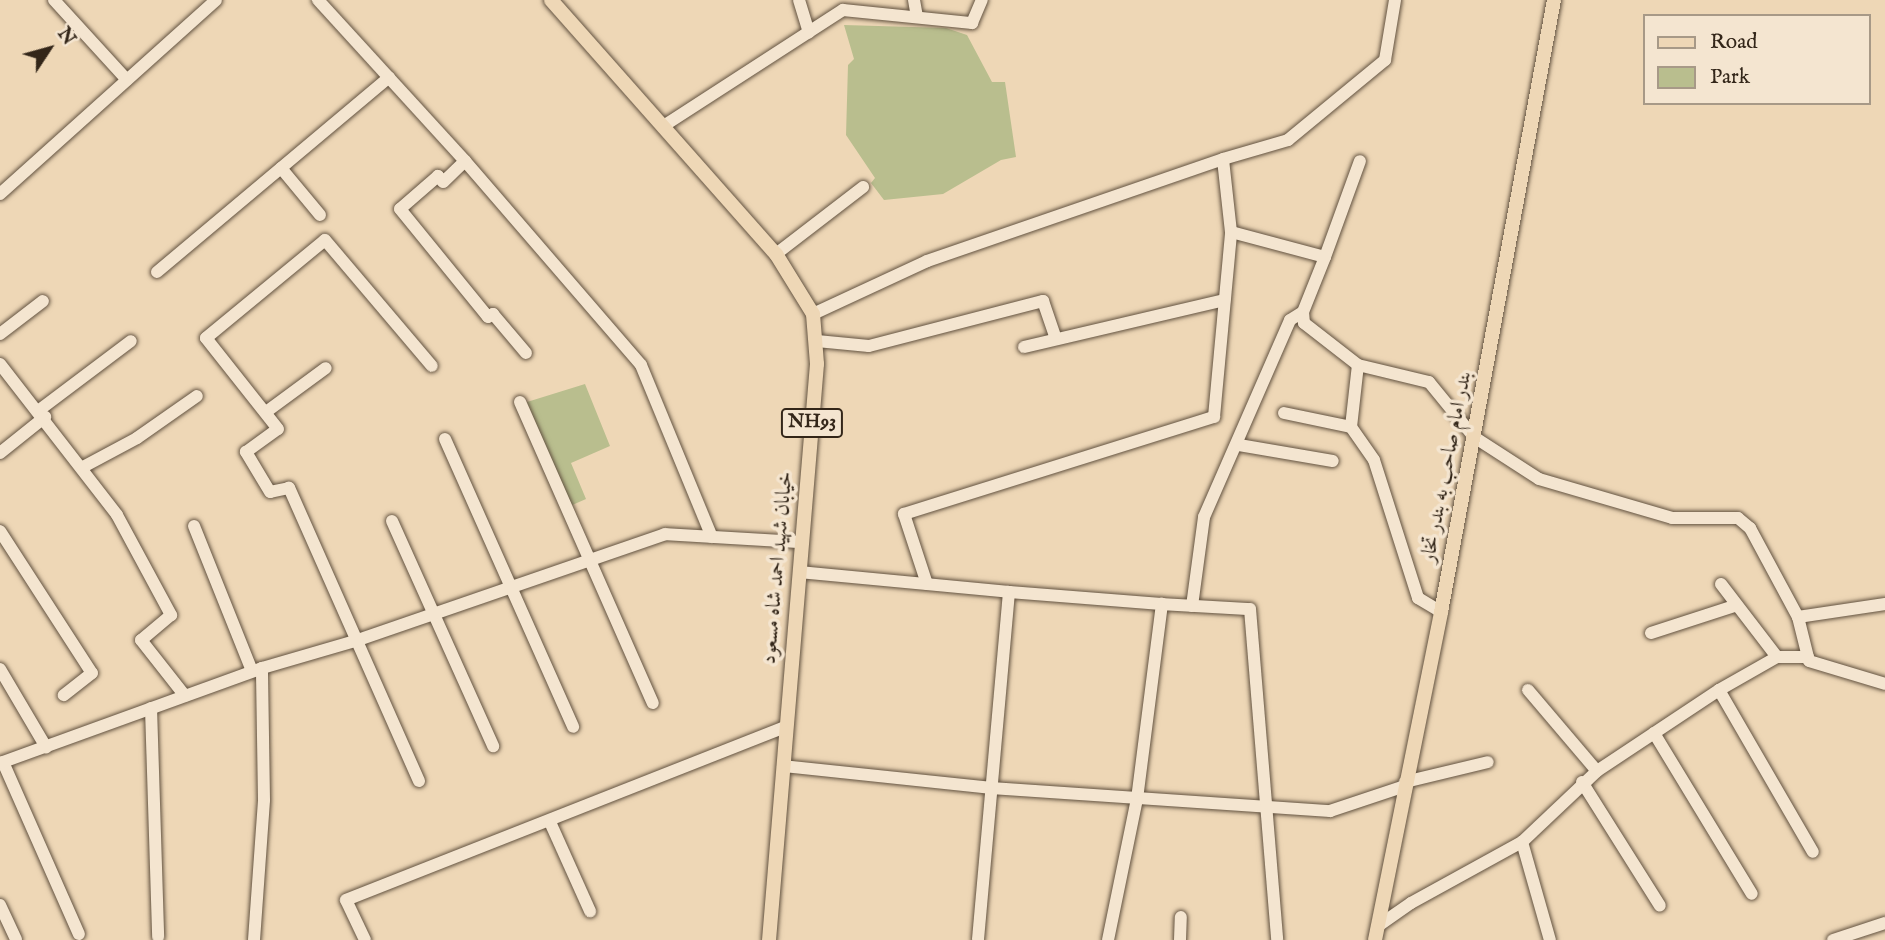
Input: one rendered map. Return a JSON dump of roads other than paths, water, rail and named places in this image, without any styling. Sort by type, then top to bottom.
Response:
[{"type":"main road","name":"خیابان شهید احمد شاه مسعود","points":[[551,0],[665,125],[776,254],[813,314],[817,341],[769,940]]},
{"type":"main road","name":"بندر امام صاحب به بندر تخار","points":[[1377,933],[1441,611],[1554,0]]},
{"type":"street","points":[[54,0],[127,80]]},
{"type":"street","points":[[0,194],[216,0]]},
{"type":"street","points":[[318,0],[465,161],[641,365],[712,537]]},
{"type":"street","points":[[799,0],[809,33]]},
{"type":"street","points":[[914,0],[917,18]]},
{"type":"street","points":[[665,125],[843,10],[972,23],[982,0]]},
{"type":"street","points":[[813,314],[928,261],[1223,159],[1288,140],[1385,60],[1395,0]]},
{"type":"street","points":[[157,272],[389,77]]},
{"type":"street","points":[[928,584],[904,514],[1214,417],[1231,232],[1223,159]]},
{"type":"street","points":[[465,161],[443,181],[438,176],[400,209],[488,317],[493,314],[526,353]]},
{"type":"street","points":[[1360,161],[1303,312],[1304,323],[1358,366],[1429,383],[1474,437],[1539,479],[1672,517],[1738,518],[1751,528],[1798,617],[1808,657],[1813,665],[1885,684]]},
{"type":"street","points":[[281,168],[320,215]]},
{"type":"street","points":[[776,254],[863,187]]},
{"type":"street","points":[[1231,232],[1325,257]]},
{"type":"street","points":[[419,781],[289,488],[270,492],[246,452],[278,429],[206,338],[325,240],[432,366]]},
{"type":"street","points":[[1024,347],[1225,300]]},
{"type":"street","points":[[0,334],[43,301]]},
{"type":"street","points":[[817,341],[869,346],[1043,301],[1056,339]]},
{"type":"street","points":[[1192,606],[1204,517],[1239,445],[1290,320],[1303,312]]},
{"type":"street","points":[[0,453],[42,414],[131,341]]},
{"type":"street","points":[[0,364],[42,414],[117,515],[171,615],[141,640],[186,696]]},
{"type":"street","points":[[1358,366],[1351,427],[1374,460],[1418,598],[1441,611]]},
{"type":"street","points":[[266,412],[326,368]]},
{"type":"street","points":[[83,467],[137,438],[197,397]]},
{"type":"street","points":[[520,402],[653,703]]},
{"type":"street","points":[[1284,413],[1351,427]]},
{"type":"street","points":[[445,439],[573,727]]},
{"type":"street","points":[[1239,445],[1333,461]]},
{"type":"street","points":[[392,521],[493,746]]},
{"type":"street","points":[[194,526],[257,669],[264,800],[254,940]]},
{"type":"street","points":[[0,531],[92,673],[64,695]]},
{"type":"street","points":[[79,934],[2,763],[257,669],[355,641],[665,534],[801,542]]},
{"type":"street","points":[[799,572],[1009,592],[1250,609],[1269,807],[1277,940]]},
{"type":"street","points":[[1721,584],[1777,657]]},
{"type":"street","points":[[978,940],[1009,592]]},
{"type":"street","points":[[1108,940],[1137,799],[1162,604]]},
{"type":"street","points":[[1798,617],[1885,604]]},
{"type":"street","points":[[1651,633],[1737,605]]},
{"type":"street","points":[[1377,933],[1411,903],[1522,842],[1582,782],[1719,690],[1777,657],[1808,657]]},
{"type":"street","points":[[0,669],[46,747]]},
{"type":"street","points":[[1528,690],[1597,771]]},
{"type":"street","points":[[1719,690],[1813,852]]},
{"type":"street","points":[[151,708],[158,937]]},
{"type":"street","points":[[365,940],[346,900],[786,727]]},
{"type":"street","points":[[1654,733],[1752,894]]},
{"type":"street","points":[[783,766],[991,788],[1330,811],[1405,784],[1488,762]]},
{"type":"street","points":[[1582,782],[1660,906]]},
{"type":"street","points":[[550,821],[590,911]]},
{"type":"street","points":[[1522,842],[1550,940]]},
{"type":"street","points":[[0,905],[16,940]]},
{"type":"street","points":[[1180,940],[1181,917]]},
{"type":"street","points":[[1833,940],[1885,923]]}]
